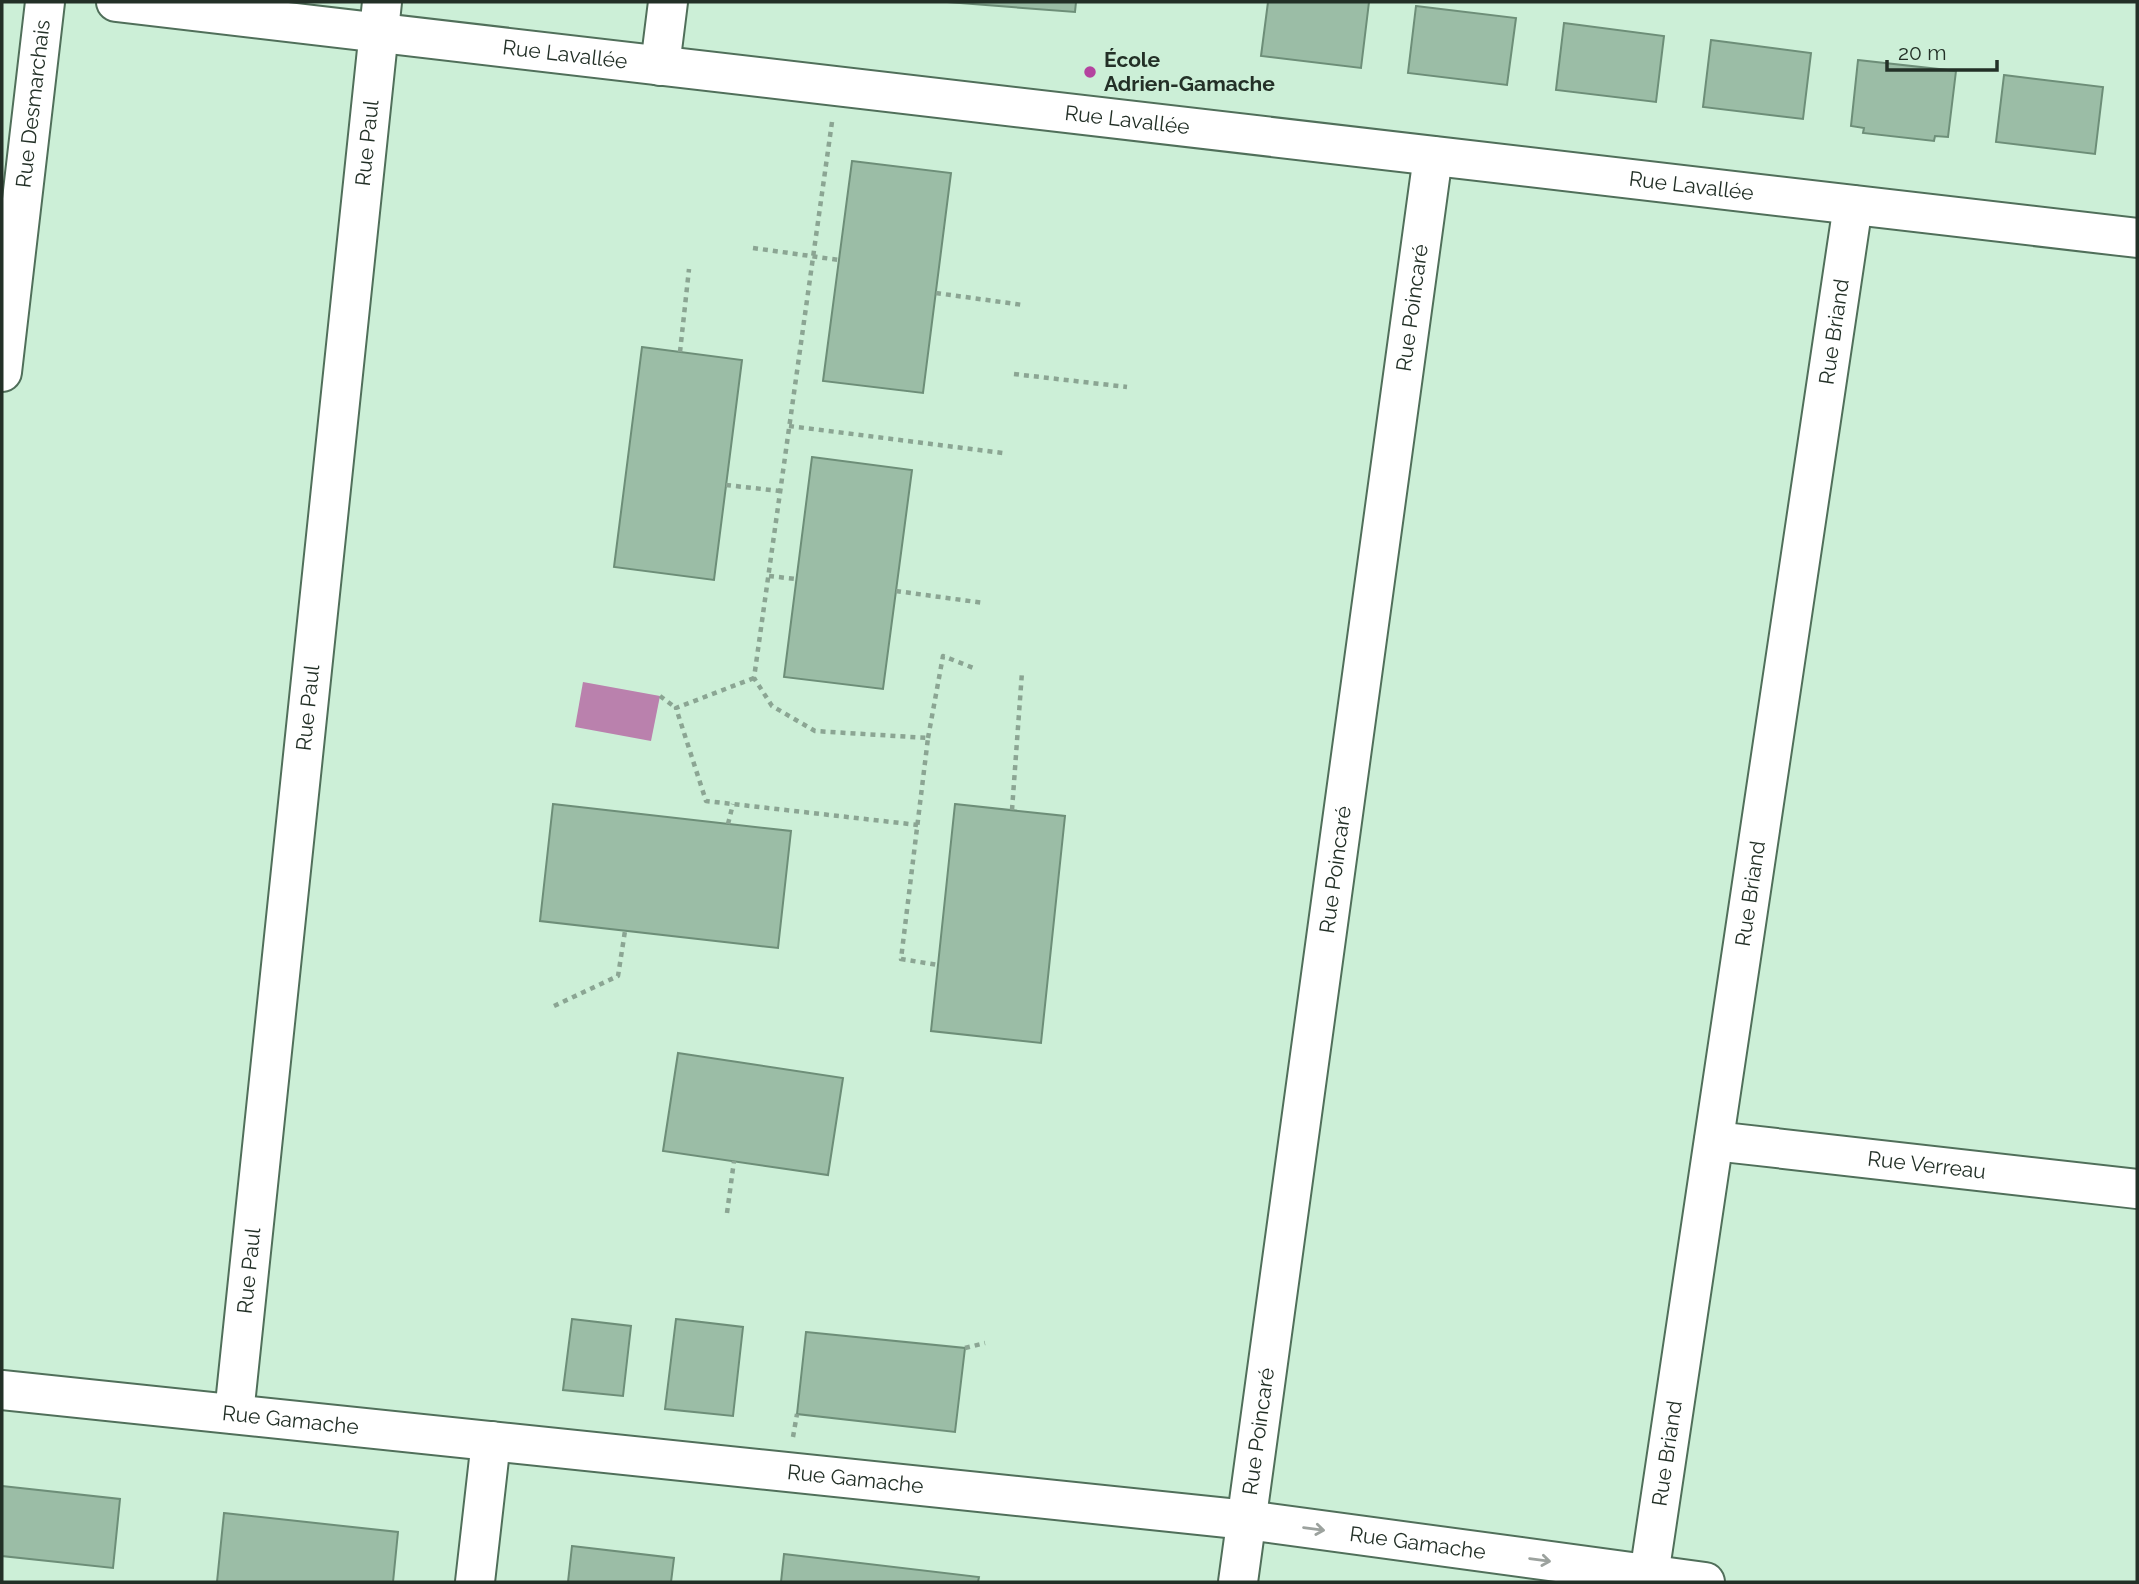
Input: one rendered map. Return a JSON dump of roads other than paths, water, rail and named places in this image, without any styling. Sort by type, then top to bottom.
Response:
[{"type":"street","name":"Rue Desmarchais","points":[[2,372],[45,2]]},
{"type":"street","name":"Rue Lavallée","points":[[116,2],[380,17],[660,66],[2137,238]]},
{"type":"street","points":[[660,66],[668,2]]},
{"type":"street","name":"Rue Paul","points":[[234,1414],[380,17]]},
{"type":"street","name":"Rue Poincaré","points":[[1238,1582],[1433,156]]},
{"type":"street","name":"Rue Briand","points":[[1648,1579],[1853,205]]},
{"type":"street","name":"Rue Verreau","points":[[1714,1142],[2137,1189]]},
{"type":"street","name":"Rue Gamache","points":[[2,1390],[1247,1520],[1648,1579],[1705,1582]]},
{"type":"street","points":[[475,1582],[491,1441]]},
{"type":"place","name":"École Adrien-Gamache","points":[[1090,72]]}]
